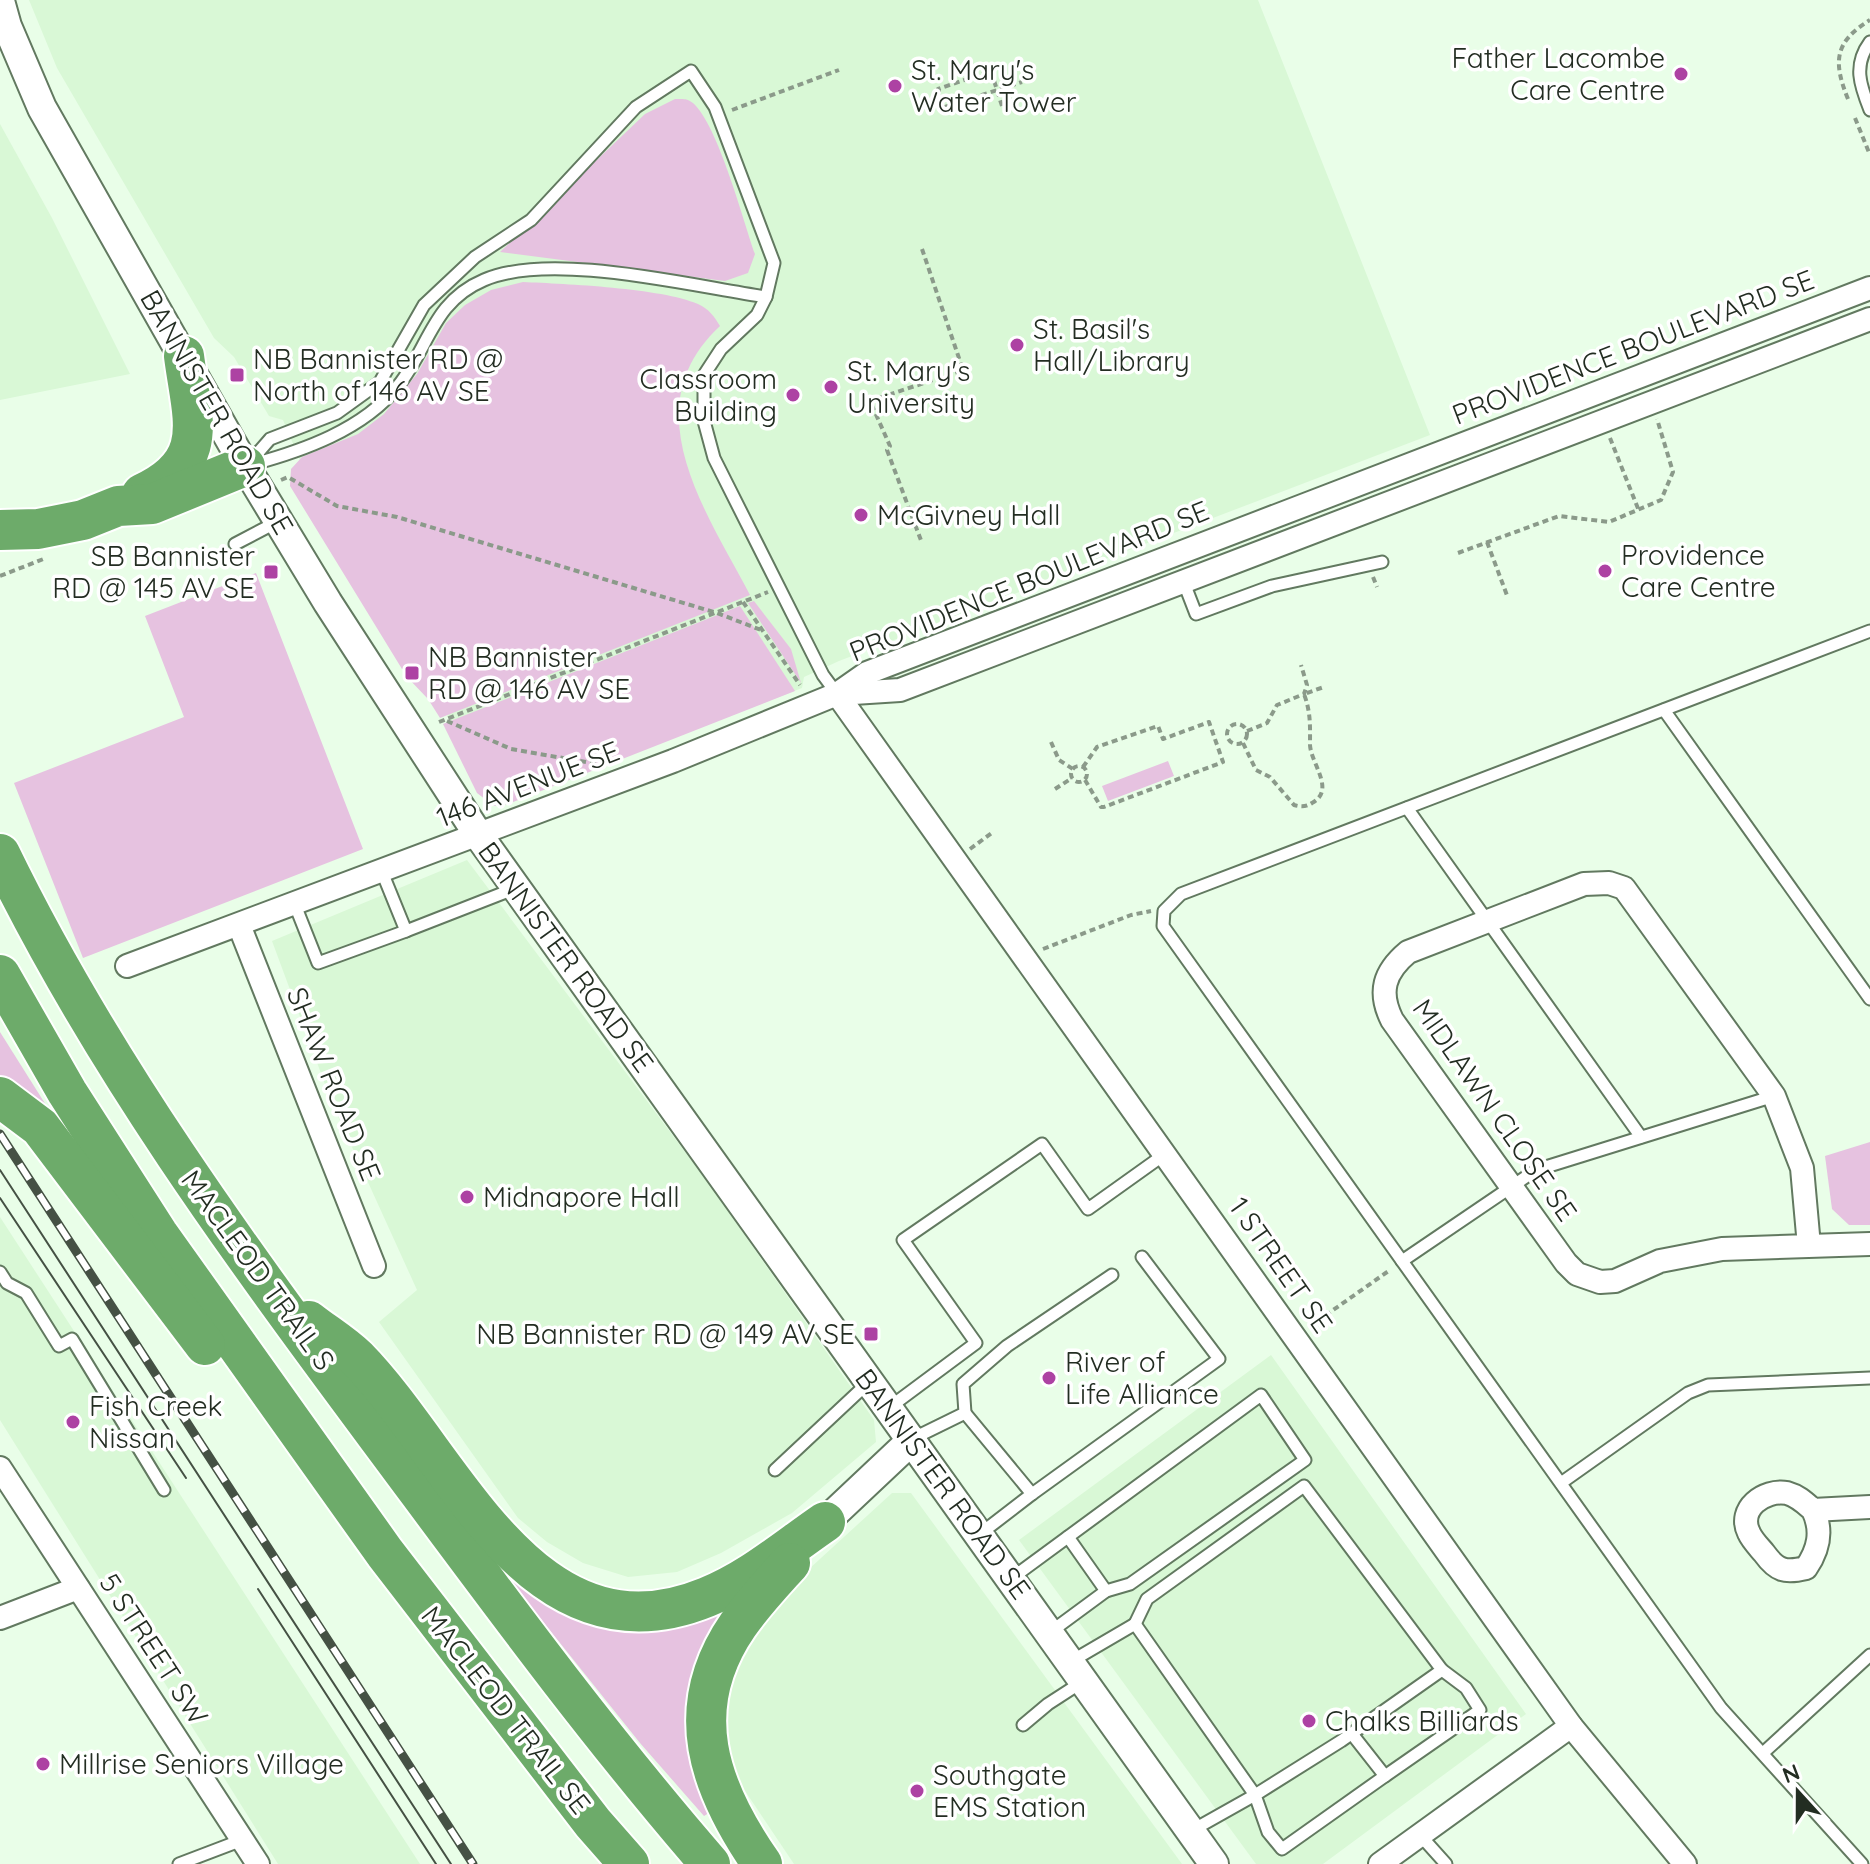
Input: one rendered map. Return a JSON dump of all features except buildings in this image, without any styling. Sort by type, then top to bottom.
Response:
[{"type":"highway","points":[[0,530],[38,529],[83,520],[168,482],[189,455],[195,430],[184,356]]},
{"type":"highway","points":[[118,506],[152,504],[245,466]]},
{"type":"highway","name":"MACLEOD TRAIL S","points":[[0,854],[85,1014],[164,1139],[269,1290],[548,1665],[647,1791],[710,1864]]},
{"type":"highway","name":"MACLEOD TRAIL S","points":[[0,975],[67,1092],[158,1234],[385,1553]]},
{"type":"highway","points":[[0,1097],[40,1127],[345,1533],[385,1553]]},
{"type":"highway","points":[[269,1290],[356,1358],[501,1539],[543,1579],[580,1600],[622,1612],[690,1603],[748,1575],[825,1522]]},
{"type":"highway","points":[[762,1864],[730,1813],[714,1778],[706,1740],[707,1702],[717,1664],[739,1624],[825,1522]]},
{"type":"highway","name":"MACLEOD TRAIL SE","points":[[385,1553],[593,1823],[629,1864]]},
{"type":"street","name":"BANNISTER ROAD SE","points":[[0,1],[7,26],[42,108],[245,466],[479,836],[1214,1864]]},
{"type":"street","name":"PROVIDENCE BOULEVARD SE","points":[[837,694],[867,673],[1870,288]]},
{"type":"street","name":"PROVIDENCE BOULEVARD SE","points":[[837,694],[900,690],[1870,319]]},
{"type":"street","name":"146 AVENUE SE","points":[[127,966],[479,836],[837,694]]},
{"type":"street","name":"1 STREET SE","points":[[837,694],[1571,1726],[1685,1864]]},
{"type":"street","name":"MIDLAWN CLOSE SE","points":[[1809,1246],[1802,1168],[1774,1096],[1624,888],[1609,883],[1584,884],[1408,952],[1387,975],[1384,1003],[1566,1263],[1587,1280],[1615,1281],[1660,1261],[1722,1249],[1870,1244]]},
{"type":"street","name":"SHAW ROAD SE","points":[[239,925],[374,1266]]},
{"type":"street","points":[[825,1522],[912,1440]]},
{"type":"street","name":"5 STREET SW","points":[[0,1468],[258,1864]]},
{"type":"street","points":[[1813,1510],[1870,1507]]},
{"type":"street","points":[[0,1618],[78,1588]]},
{"type":"street","points":[[1380,1864],[1571,1726]]},
{"type":"lane","points":[[1870,42],[1862,54],[1858,70],[1870,110]]},
{"type":"lane","points":[[245,466],[270,439],[337,413],[380,382],[424,305],[475,257],[531,220],[636,107],[691,71],[709,93],[719,115],[774,263],[766,297],[757,315],[710,362],[704,375],[702,405],[714,458],[823,675],[837,694]]},
{"type":"lane","points":[[245,466],[286,455],[346,428],[368,413],[398,387],[430,328],[446,306],[482,280],[523,269],[561,267],[766,297]]},
{"type":"lane","points":[[235,544],[279,521]]},
{"type":"lane","points":[[1184,583],[1196,614],[1272,586],[1382,562]]},
{"type":"lane","points":[[1862,1864],[1721,1708],[1163,926],[1164,911],[1181,894],[1870,631]]},
{"type":"lane","points":[[1664,710],[1870,999]]},
{"type":"lane","points":[[1407,808],[1641,1137]]},
{"type":"lane","points":[[382,872],[406,931]]},
{"type":"lane","points":[[295,905],[318,963],[516,888]]},
{"type":"lane","points":[[1402,1261],[1510,1184],[1536,1170],[1774,1096]]},
{"type":"lane","points":[[889,1408],[976,1343],[903,1240],[1042,1144],[1088,1209],[1165,1154]]},
{"type":"lane","points":[[980,1534],[1219,1359],[1142,1257]]},
{"type":"lane","points":[[0,1272],[7,1283],[26,1293],[59,1346],[72,1339],[164,1490]]},
{"type":"lane","points":[[1032,1494],[965,1413],[963,1384],[1007,1346],[1112,1275]]},
{"type":"lane","points":[[1561,1483],[1688,1393],[1708,1385],[1870,1378]]},
{"type":"lane","points":[[775,1470],[870,1382]]},
{"type":"lane","points":[[1011,1578],[1261,1395],[1305,1460],[1130,1584],[1106,1591],[1049,1633]]},
{"type":"lane","points":[[912,1440],[965,1413]]},
{"type":"lane","points":[[1023,1725],[1048,1704],[1076,1672],[1135,1624],[1147,1599],[1304,1486],[1442,1670],[1466,1688],[1480,1710],[1282,1849],[1268,1832],[1255,1795],[1135,1624]]},
{"type":"lane","points":[[1068,1537],[1106,1591]]},
{"type":"lane","points":[[1763,1753],[1870,1655]]},
{"type":"lane","points":[[1190,1832],[1352,1734],[1442,1670]]},
{"type":"lane","points":[[1352,1734],[1385,1776]]},
{"type":"lane","points":[[1420,1835],[1446,1864]]},
{"type":"lane","points":[[179,1864],[242,1840]]},
{"type":"path","points":[[719,115],[839,70]]},
{"type":"path","points":[[1002,106],[997,90],[991,71],[938,89],[945,107],[997,90],[1022,82]]},
{"type":"path","points":[[922,249],[963,370],[870,401],[890,446],[887,450],[922,543]]},
{"type":"path","points":[[1458,553],[1559,516],[1595,523],[1639,512],[1661,500],[1673,472],[1655,415]]},
{"type":"path","points":[[1608,432],[1639,512]]},
{"type":"path","points":[[288,477],[337,506],[397,517],[717,613],[761,630]]},
{"type":"path","points":[[1487,542],[1508,598]]},
{"type":"path","points":[[607,765],[511,749],[442,721],[779,588]]},
{"type":"path","points":[[1301,665],[1307,685],[1304,694],[1313,727],[1310,747],[1324,788],[1320,797],[1301,807],[1294,805],[1270,777],[1256,770],[1243,743],[1247,731],[1267,723],[1277,705],[1304,694],[1324,687]]},
{"type":"path","points":[[1051,742],[1059,760],[1073,769],[1083,767],[1097,747],[1158,726],[1163,739],[1209,722],[1223,762],[1104,807],[1101,807],[1085,780],[1087,775],[1083,767]]},
{"type":"path","points":[[1227,737],[1229,727],[1236,724],[1247,731]]},
{"type":"path","points":[[1227,737],[1233,744],[1243,743]]},
{"type":"path","points":[[1216,741],[1227,737]]},
{"type":"path","points":[[1072,778],[1073,769]]},
{"type":"path","points":[[1072,778],[1078,782],[1085,780]]},
{"type":"path","points":[[1055,789],[1072,778]]},
{"type":"path","points":[[968,851],[993,832]]},
{"type":"path","points":[[1037,951],[1131,915],[1164,911]]},
{"type":"path","points":[[1296,1339],[1402,1261]]},
{"type":"shaded area","name":"St. Mary's University","points":[[29,0],[1258,0],[1430,435],[839,661],[804,677],[802,688],[524,796],[472,758],[302,465],[283,420],[269,416],[234,357],[214,338],[57,68]]},
{"type":"shaded area","points":[[675,99],[693,103],[712,131],[755,254],[748,273],[725,281],[500,252],[645,114]]},
{"type":"shaded area","points":[[0,124],[52,218],[130,374],[0,400]]},
{"type":"shaded area","points":[[523,282],[661,294],[698,304],[716,319],[720,326],[694,358],[681,391],[679,425],[686,460],[698,495],[750,595],[440,718],[428,699],[408,678],[412,674],[407,667],[402,669],[290,486],[291,469],[302,457],[358,434],[384,414],[417,374],[446,323],[465,305],[491,290]]},
{"type":"shaded area","points":[[256,573],[363,849],[83,958],[14,783],[184,717],[145,616]]},
{"type":"shaded area","points":[[754,601],[791,649],[801,683],[748,603]]},
{"type":"shaded area","points":[[740,606],[795,691],[508,804],[494,806],[477,793],[443,724]]},
{"type":"shaded area","points":[[1168,761],[1174,776],[1108,801],[1102,786]]},
{"type":"shaded area","points":[[467,860],[706,1180],[874,1420],[876,1442],[792,1513],[721,1553],[677,1572],[628,1577],[583,1563],[547,1542],[518,1518],[379,1322],[417,1290],[332,1103],[272,941]]},
{"type":"shaded area","points":[[0,1032],[68,1140],[0,1093]]},
{"type":"shaded area","points":[[1870,1142],[1870,1225],[1849,1225],[1832,1209],[1825,1156]]},
{"type":"shaded area","points":[[0,1217],[420,1864],[278,1864],[0,1420]]},
{"type":"shaded area","points":[[1271,1355],[1526,1714],[1323,1864],[1256,1864],[1019,1540]]},
{"type":"shaded area","points":[[892,1493],[911,1493],[1182,1864],[794,1864],[727,1764],[725,1693],[758,1627],[785,1591]]},
{"type":"shaded area","points":[[518,1577],[537,1592],[730,1598],[712,1811],[704,1816],[640,1743],[512,1583]]},
{"type":"tram line","points":[[0,1170],[451,1864]]},
{"type":"tram line","points":[[0,1198],[186,1478]]},
{"type":"tram line","points":[[258,1589],[436,1864]]},
{"type":"railway","points":[[0,1134],[473,1864]]},
{"type":"place","name":"Father Lacombe Care Centre","points":[[1681,74]]},
{"type":"place","name":"St. Mary's Water Tower","points":[[895,86]]},
{"type":"place","name":"St. Basil's Hall/Library","points":[[1017,345]]},
{"type":"place","name":"NB Bannister RD @ North of 146 AV SE","points":[[237,375]]},
{"type":"place","name":"St. Mary's University","points":[[831,387]]},
{"type":"place","name":"Classroom Building","points":[[793,395]]},
{"type":"place","name":"McGivney Hall","points":[[861,515]]},
{"type":"place","name":"Providence Care Centre","points":[[1605,571]]},
{"type":"place","name":"SB Bannister RD @ 145 AV SE","points":[[271,572]]},
{"type":"place","name":"NB Bannister RD @ 146 AV SE","points":[[412,673]]},
{"type":"place","name":"Midnapore Hall","points":[[467,1197]]},
{"type":"place","name":"NB Bannister RD @ 149 AV SE","points":[[871,1334]]},
{"type":"place","name":"River of Life Alliance","points":[[1049,1378]]},
{"type":"place","name":"Fish Creek Nissan","points":[[73,1422]]},
{"type":"place","name":"Chalks Billiards","points":[[1309,1721]]},
{"type":"place","name":"Millrise Seniors Village","points":[[43,1764]]},
{"type":"place","name":"Southgate EMS Station","points":[[917,1791]]}]
